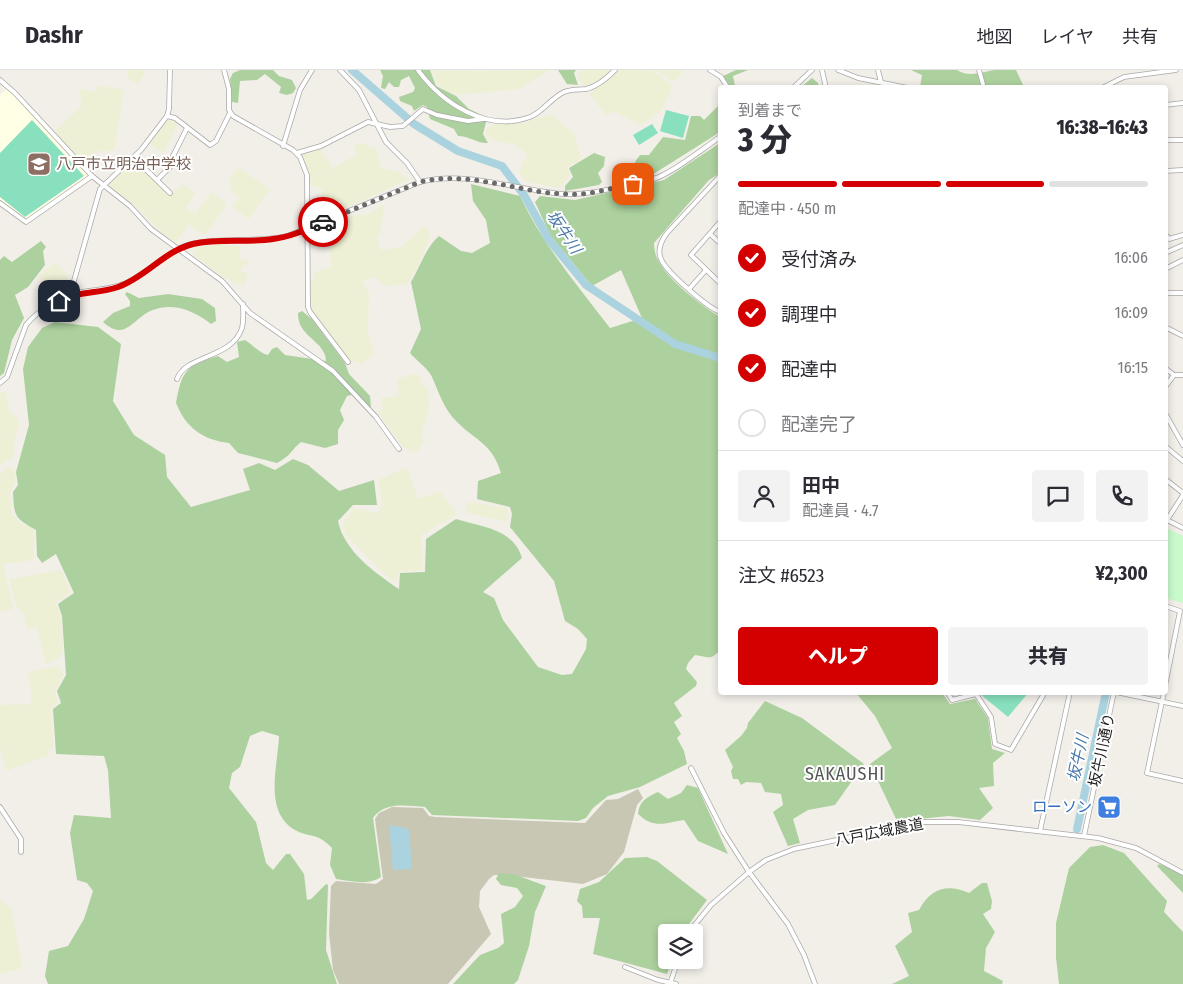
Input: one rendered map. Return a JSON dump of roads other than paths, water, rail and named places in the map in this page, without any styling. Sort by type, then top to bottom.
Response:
[{"type":"street","points":[[70,295],[102,185],[134,158],[167,116],[169,109],[170,70]]},
{"type":"street","points":[[167,116],[175,118],[212,144],[230,113],[229,89],[224,70]]},
{"type":"street","points":[[283,146],[300,90],[312,70]]},
{"type":"street","points":[[340,70],[359,90],[388,145],[407,163],[420,182]]},
{"type":"street","points":[[418,70],[437,93],[466,112],[484,119]]},
{"type":"street","points":[[297,153],[321,146],[368,122],[390,127],[403,126],[423,109],[437,115],[468,121],[484,119],[509,121],[528,118],[560,94],[592,87],[615,70]]},
{"type":"street","points":[[710,70],[721,77],[726,85]]},
{"type":"street","points":[[796,85],[812,70]]},
{"type":"street","points":[[822,70],[825,85]]},
{"type":"street","points":[[838,70],[853,77],[894,85]]},
{"type":"street","points":[[878,70],[881,82]]},
{"type":"street","points":[[979,70],[983,85]]},
{"type":"street","points":[[1108,85],[1124,77],[1176,70]]},
{"type":"street","points":[[0,80],[15,93],[92,176],[130,206],[151,229],[222,281],[250,312],[333,372],[376,417],[399,449]]},
{"type":"street","points":[[1168,105],[1183,103]]},
{"type":"street","points":[[230,113],[297,153],[307,175],[308,307],[348,362]]},
{"type":"street","points":[[157,180],[171,162],[187,128]]},
{"type":"street","points":[[0,383],[7,378],[26,325],[31,318],[70,295],[118,287],[177,249],[207,242],[275,239],[307,229],[420,182],[434,178],[456,178],[574,194],[659,177],[718,139]]},
{"type":"street","points":[[1168,140],[1183,140]]},
{"type":"street","points":[[134,158],[170,193]]},
{"type":"street","points":[[1168,171],[1183,170]]},
{"type":"street","points":[[0,203],[26,222],[92,176]]},
{"type":"street","points":[[718,178],[661,242],[661,259],[689,289],[708,306],[718,311]]},
{"type":"street","points":[[718,224],[690,255],[718,281]]},
{"type":"street","points":[[710,234],[718,241]]},
{"type":"street","points":[[1168,238],[1183,235]]},
{"type":"street","points":[[1168,252],[1183,245]]},
{"type":"street","points":[[1168,268],[1183,260]]},
{"type":"street","points":[[689,289],[706,270]]},
{"type":"street","points":[[1168,294],[1183,293]]},
{"type":"street","points":[[177,379],[179,373],[188,365],[220,352],[238,337],[243,324],[243,304]]},
{"type":"street","points":[[1168,329],[1183,336]]},
{"type":"street","points":[[1168,371],[1174,376],[1183,376]]},
{"type":"street","points":[[1168,383],[1174,376]]},
{"type":"street","points":[[1168,418],[1183,445]]},
{"type":"street","points":[[1168,448],[1183,461]]},
{"type":"street","points":[[1168,481],[1183,494],[1168,518]]},
{"type":"street","points":[[1168,522],[1183,528]]},
{"type":"street","points":[[1168,607],[1180,611],[1168,671]]},
{"type":"street","points":[[949,695],[952,700],[972,695]]},
{"type":"street","points":[[977,695],[991,717],[995,744],[1011,750],[1043,695]]},
{"type":"street","points":[[1040,831],[1069,695]]},
{"type":"street","name":"坂牛川通り","points":[[1084,836],[1114,695]]},
{"type":"street","points":[[1129,695],[1183,706]]},
{"type":"street","points":[[1163,695],[1147,773],[1183,781]]},
{"type":"street","points":[[691,768],[724,833],[749,872],[788,924],[804,955],[815,984]]},
{"type":"street","points":[[0,807],[21,839],[21,852]]},
{"type":"street","name":"八戸広域農道","points":[[694,924],[700,916],[749,872],[766,860],[794,849],[905,824],[936,821],[1084,836],[1136,848],[1182,870]]},
{"type":"street","points":[[625,967],[658,980],[676,984]]},
{"type":"street","points":[[670,983],[675,969]]},
{"type":"water","points":[[389,825],[406,828],[409,831],[412,869],[393,870]]},
{"type":"waterway","name":"坂牛川","points":[[352,70],[414,124],[458,151],[502,166],[524,195],[549,240],[586,285],[675,344],[718,357]]},
{"type":"waterway","name":"坂牛川","points":[[1077,829],[1105,695]]},
{"type":"place","name":"八戸市立明治中学校","points":[[39,164]]},
{"type":"place","name":"ローソン","points":[[1109,807]]},
{"type":"district","name":"SAKAUSHI","points":[[845,774]]}]
